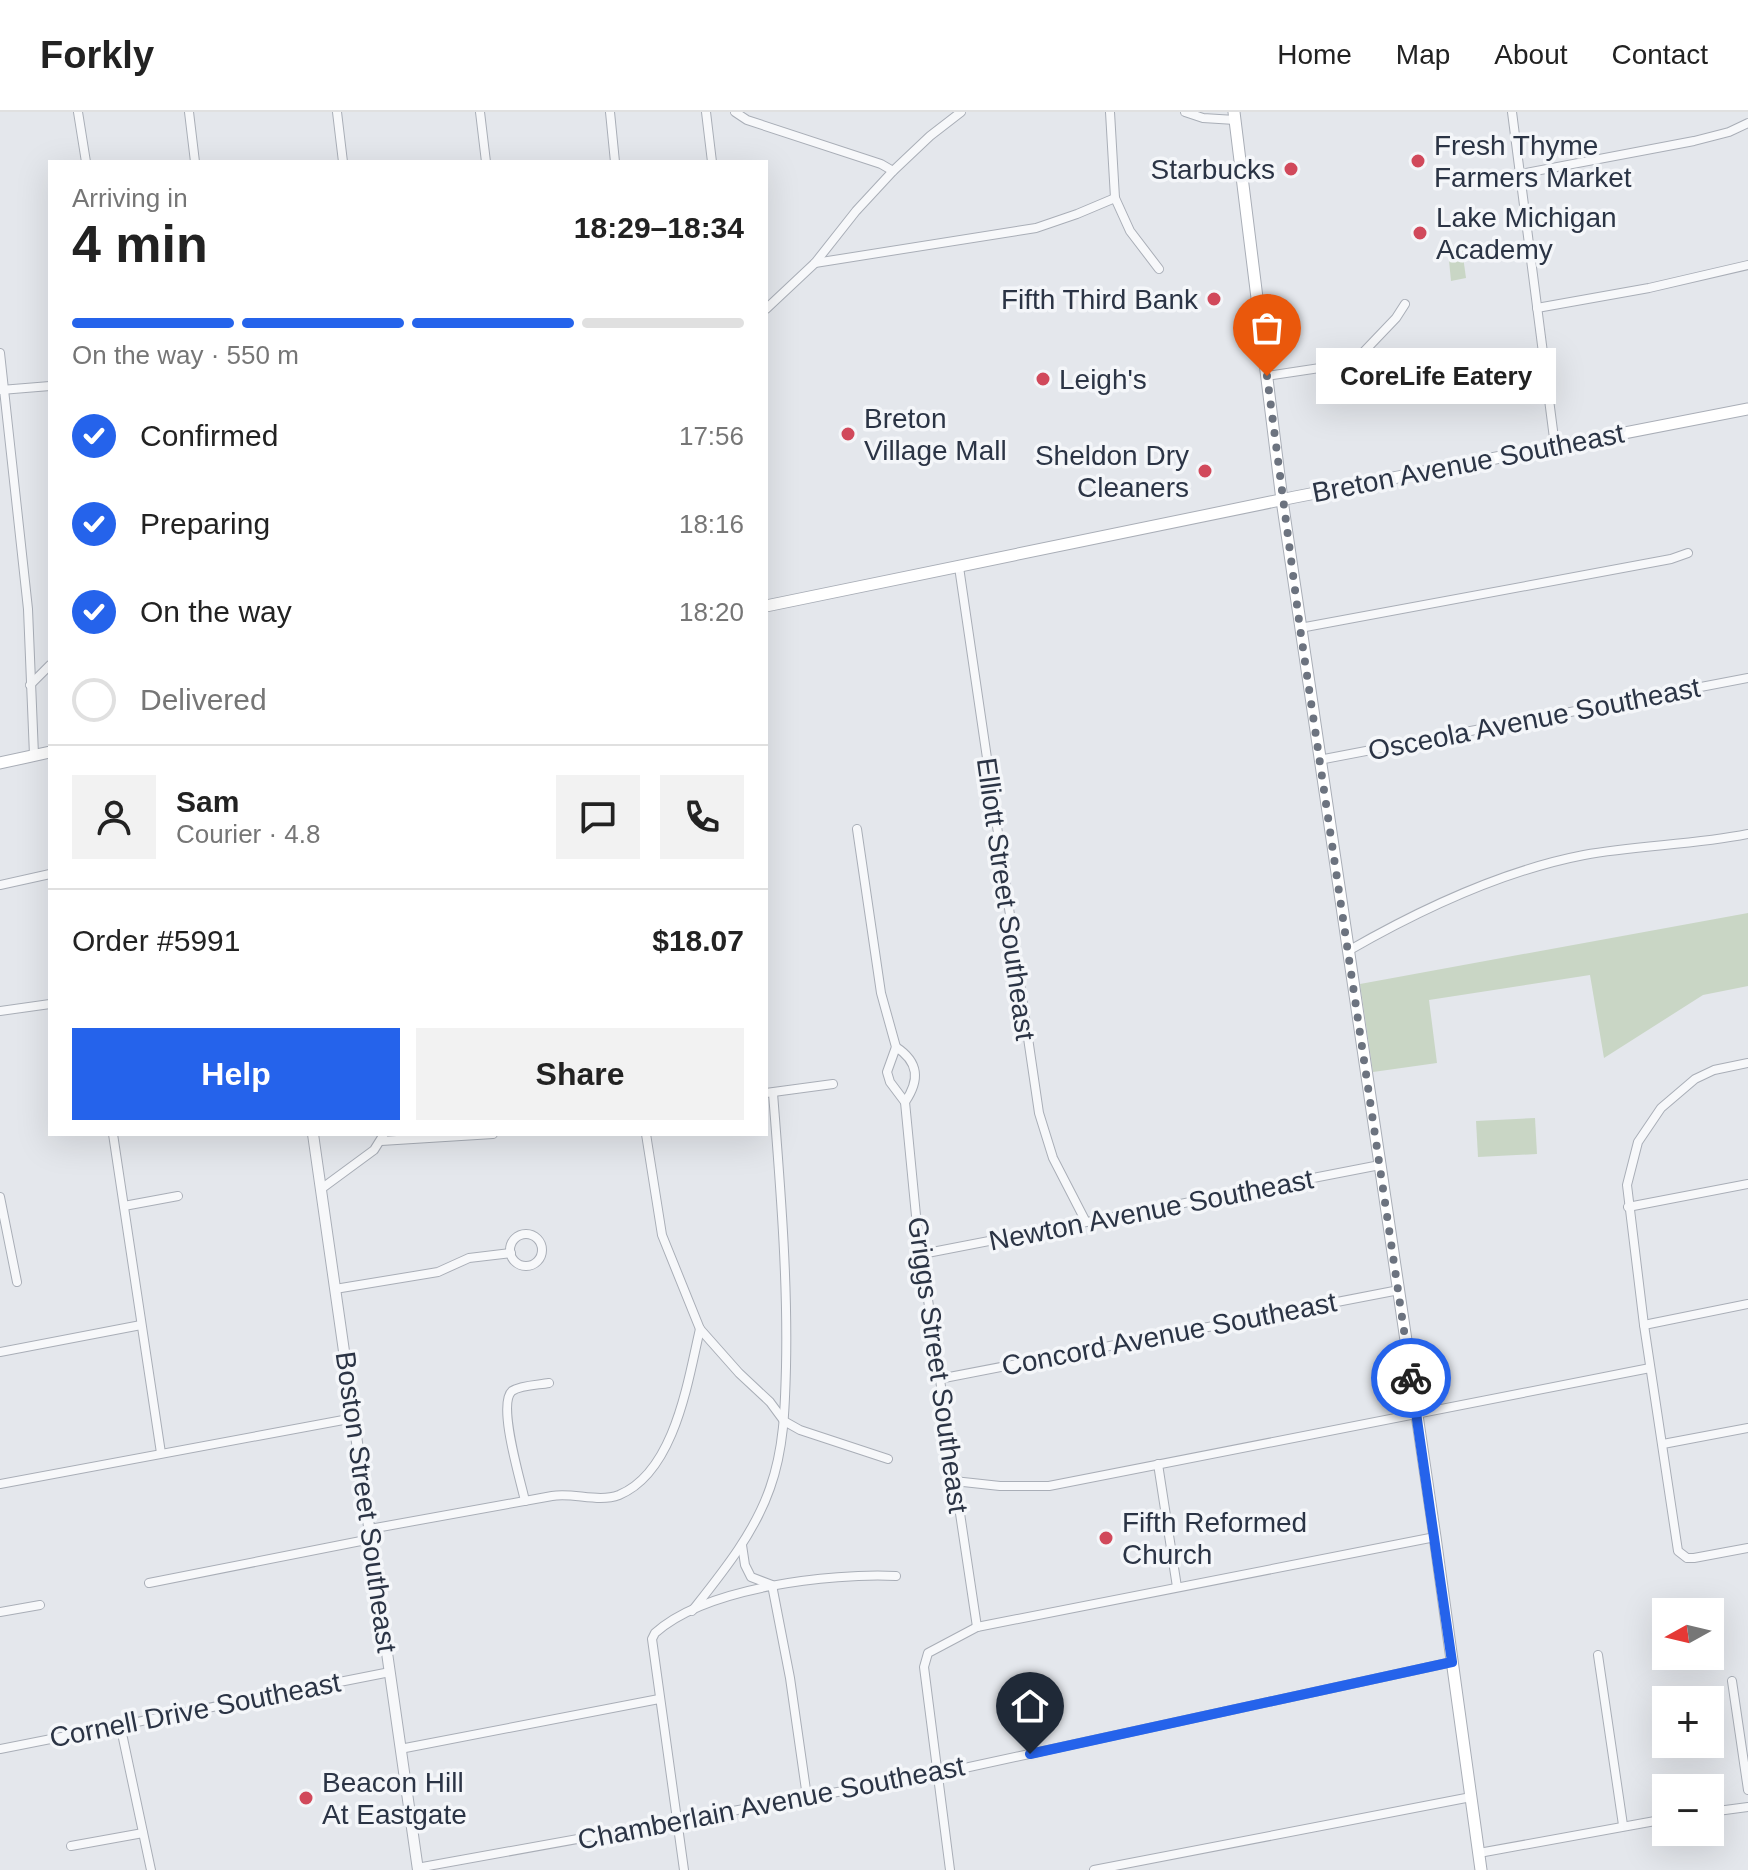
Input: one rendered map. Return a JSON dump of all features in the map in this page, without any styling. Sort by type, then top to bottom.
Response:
[{"type":"main road","points":[[1234,116],[1300,628],[1435,1537],[1481,1870]]},
{"type":"main road","name":"Breton Avenue Southeast","points":[[768,606],[1282,500],[1748,409]]},
{"type":"main road","points":[[0,763],[48,752]]},
{"type":"street","points":[[78,112],[86,160]]},
{"type":"street","points":[[189,112],[195,160]]},
{"type":"street","points":[[337,112],[343,160]]},
{"type":"street","points":[[480,112],[486,160]]},
{"type":"street","points":[[610,112],[615,160]]},
{"type":"street","points":[[706,112],[712,160]]},
{"type":"street","points":[[735,112],[747,120],[881,164],[893,171]]},
{"type":"street","points":[[768,307],[815,263],[893,171],[961,112]]},
{"type":"street","points":[[1110,112],[1115,198],[1130,231],[1159,269]]},
{"type":"street","points":[[1185,112],[1220,121],[1234,116]]},
{"type":"street","points":[[1512,112],[1555,446]]},
{"type":"street","points":[[1520,174],[1694,141],[1729,132],[1748,123]]},
{"type":"street","points":[[815,263],[1036,228],[1115,198]]},
{"type":"street","points":[[1537,308],[1688,280],[1748,265]]},
{"type":"street","points":[[1267,376],[1353,363],[1396,318],[1405,304]]},
{"type":"street","points":[[0,353],[28,609],[34,755]]},
{"type":"street","points":[[2,390],[48,386]]},
{"type":"street","points":[[1300,628],[1671,559],[1688,553]]},
{"type":"street","name":"Elliott Street Southeast","points":[[959,567],[1039,1113],[1053,1158],[1086,1222]]},
{"type":"street","points":[[30,685],[48,667]]},
{"type":"street","name":"Osceola Avenue Southeast","points":[[1319,760],[1748,678]]},
{"type":"street","name":"Griggs Street Southeast","points":[[857,829],[882,1001],[896,1047],[915,1066],[915,1086],[905,1102]]},
{"type":"street","points":[[1348,951],[1401,921],[1520,872],[1584,855],[1748,834]]},
{"type":"street","points":[[0,885],[48,874]]},
{"type":"street","points":[[0,1011],[48,1004]]},
{"type":"street","name":"Griggs Street Southeast","points":[[896,1047],[887,1072],[890,1082],[905,1102],[939,1379],[977,1627]]},
{"type":"street","points":[[1748,1063],[1714,1070],[1695,1079],[1661,1108],[1638,1142],[1627,1185],[1676,1540],[1682,1556],[1694,1558],[1748,1548]]},
{"type":"street","points":[[692,1611],[742,1544],[770,1489],[784,1421],[786,1279],[770,1093],[833,1084]]},
{"type":"street","points":[[113,1136],[161,1453]]},
{"type":"street","name":"Boston Street Southeast","points":[[313,1136],[418,1869]]},
{"type":"street","points":[[321,1189],[346,1173],[382,1138],[438,1136]]},
{"type":"street","points":[[646,1136],[662,1235],[700,1329],[770,1402],[784,1421],[800,1430],[888,1459]]},
{"type":"street","name":"Newton Avenue Southeast","points":[[922,1254],[1380,1165]]},
{"type":"street","points":[[1628,1207],[1748,1184]]},
{"type":"street","points":[[124,1206],[178,1196]]},
{"type":"street","points":[[0,1197],[17,1282]]},
{"type":"street","points":[[335,1289],[438,1272],[469,1258],[511,1253]]},
{"type":"street","name":"Concord Avenue Southeast","points":[[939,1379],[1399,1290]]},
{"type":"street","points":[[1644,1325],[1748,1304]]},
{"type":"street","points":[[0,1352],[141,1325]]},
{"type":"street","points":[[149,1583],[525,1501],[559,1495],[604,1498],[619,1495],[649,1472],[669,1439],[682,1408],[700,1329]]},
{"type":"street","points":[[954,1481],[1000,1486],[1049,1486],[1650,1368]]},
{"type":"street","points":[[525,1501],[511,1440],[507,1397],[516,1389],[549,1383]]},
{"type":"street","points":[[0,1484],[354,1418]]},
{"type":"street","points":[[1663,1444],[1748,1428]]},
{"type":"street","points":[[1158,1464],[1177,1587]]},
{"type":"street","points":[[950,1870],[925,1658],[928,1653],[977,1627],[1435,1537]]},
{"type":"street","points":[[742,1544],[745,1565],[751,1577],[772,1585]]},
{"type":"street","points":[[684,1870],[652,1639],[659,1629],[692,1611],[772,1585],[835,1576],[896,1576]]},
{"type":"street","points":[[772,1585],[790,1678],[807,1797]]},
{"type":"street","points":[[0,1612],[40,1605]]},
{"type":"street","points":[[1598,1655],[1623,1825]]},
{"type":"street","name":"Chamberlain Avenue Southeast","points":[[418,1869],[937,1774],[1452,1662]]},
{"type":"street","name":"Cornell Drive Southeast","points":[[0,1749],[390,1672]]},
{"type":"street","points":[[1732,1681],[1748,1790]]},
{"type":"street","points":[[400,1749],[659,1699]]},
{"type":"street","points":[[120,1724],[151,1870]]},
{"type":"street","points":[[1094,1870],[1471,1797]]},
{"type":"street","points":[[1724,1810],[1748,1807]]},
{"type":"street","points":[[1479,1853],[1652,1821]]},
{"type":"street","points":[[71,1846],[143,1833]]},
{"type":"green space","points":[[1462,249],[1466,278],[1451,281],[1448,250]]},
{"type":"green space","points":[[1748,913],[1748,986],[1703,995],[1604,1058],[1590,975],[1429,1000],[1437,1063],[1373,1072],[1360,984]]},
{"type":"green space","points":[[1535,1118],[1537,1154],[1478,1157],[1476,1121]]},
{"type":"way so far","points":[[1267,376],[1300,628],[1411,1378]]},
{"type":"place","name":"Fresh Thyme Farmers Market","points":[[1418,161]]},
{"type":"place","name":"Starbucks","points":[[1291,169]]},
{"type":"place","name":"Lake Michigan Academy","points":[[1420,233]]},
{"type":"place","name":"Fifth Third Bank","points":[[1214,299]]},
{"type":"place","name":"CoreLife Eatery","points":[[1267,376]]},
{"type":"place","name":"Leigh's","points":[[1043,379]]},
{"type":"place","name":"Breton Village Mall","points":[[848,434]]},
{"type":"place","name":"Sheldon Dry Cleaners","points":[[1205,471]]},
{"type":"place","name":"Fifth Reformed Church","points":[[1106,1538]]},
{"type":"place","name":"Beacon Hill At Eastgate","points":[[306,1798]]},
{"type":"route","points":[[1030,1754],[1452,1662],[1411,1378]]}]
